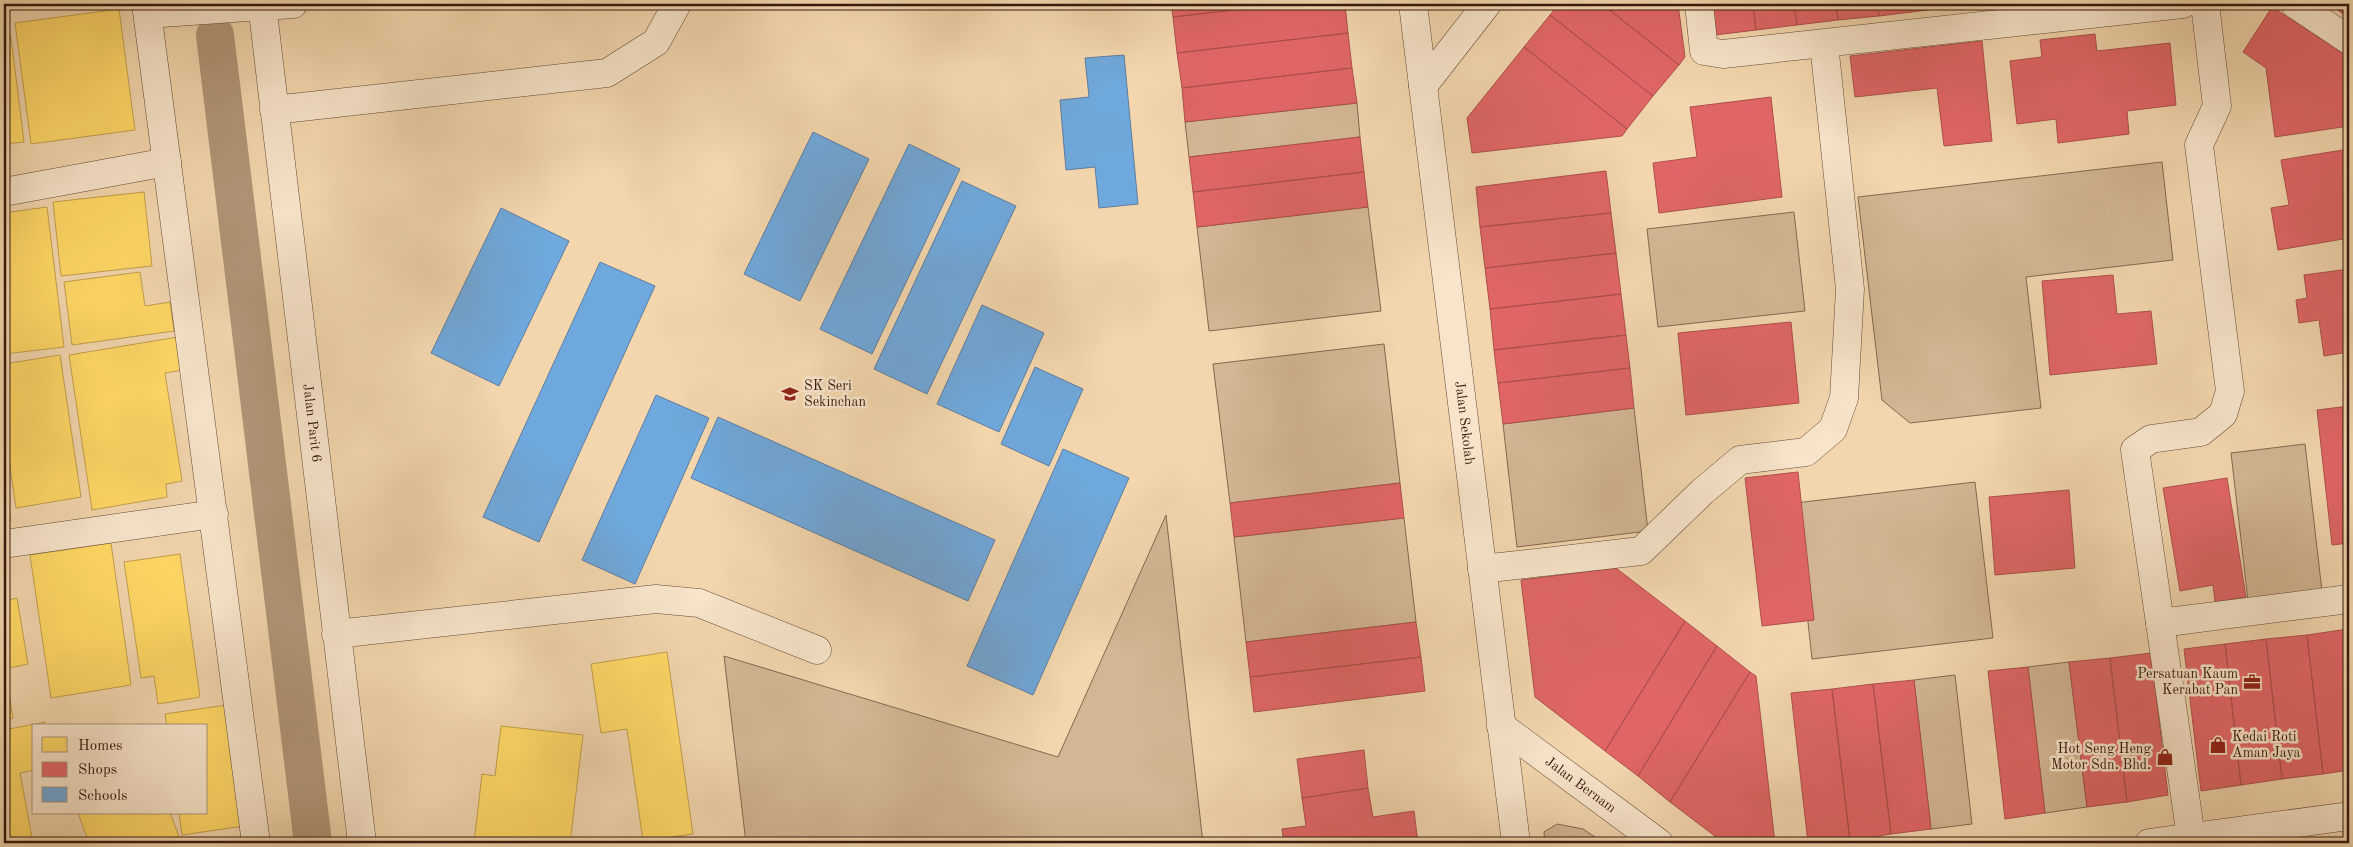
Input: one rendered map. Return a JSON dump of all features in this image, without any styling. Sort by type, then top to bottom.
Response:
[{"type":"street","points":[[256,843],[147,9],[293,4]]},
{"type":"street","points":[[274,110],[607,73],[656,42],[677,4]]},
{"type":"street","name":"Jalan Sekolah","points":[[1413,4],[1516,843]]},
{"type":"street","points":[[1423,86],[1488,4]]},
{"type":"street","points":[[1699,4],[1704,51],[1723,54],[2183,4]]},
{"type":"street","points":[[2191,838],[2135,450],[2151,439],[2201,432],[2223,414],[2230,391],[2199,146],[2217,106],[2205,4]]},
{"type":"street","points":[[2295,4],[2349,40]]},
{"type":"street","name":"Jalan Parit 6","points":[[263,5],[362,843]]},
{"type":"street","points":[[1482,569],[1641,551],[1702,492],[1740,460],[1806,452],[1833,429],[1844,398],[1850,289],[1824,44]]},
{"type":"street","points":[[4,192],[167,162]]},
{"type":"street","points":[[4,544],[214,514]]},
{"type":"street","points":[[336,634],[656,599],[699,603],[817,650]]},
{"type":"street","points":[[2160,623],[2349,599]]},
{"type":"street","name":"Jalan Bernam","points":[[1501,726],[1659,843]]},
{"type":"street","points":[[2149,843],[2191,838],[2218,839],[2349,816]]},
{"type":"shaded area","points":[[1357,103],[1360,137],[1189,157],[1185,122]]},
{"type":"shaded area","points":[[2162,162],[2173,260],[2026,277],[2041,408],[1910,423],[1882,400],[1858,197]]},
{"type":"shaded area","points":[[1368,207],[1381,311],[1209,331],[1197,227]]},
{"type":"shaded area","points":[[1794,212],[1805,311],[1658,327],[1647,229]]},
{"type":"shaded area","points":[[1384,344],[1400,483],[1230,503],[1213,364]]},
{"type":"shaded area","points":[[1634,408],[1648,531],[1517,547],[1503,424]]},
{"type":"shaded area","points":[[2305,444],[2323,600],[2249,609],[2231,453]]},
{"type":"shaded area","points":[[1975,482],[1993,638],[1812,659],[1795,503]]},
{"type":"shaded area","points":[[1166,515],[1203,843],[746,843],[724,656],[1058,757]]},
{"type":"shaded area","points":[[1404,518],[1416,622],[1246,642],[1234,537]]},
{"type":"shaded area","points":[[2069,662],[2087,807],[2045,813],[2028,667]]},
{"type":"shaded area","points":[[1955,675],[1972,824],[1931,829],[1914,680]]},
{"type":"shaded area","points":[[1557,824],[1583,829],[1604,843],[1545,843],[1544,832]]},
{"type":"building: Homes","points":[[119,9],[135,130],[31,144],[15,23]]},
{"type":"building: Homes","points":[[11,37],[24,142],[4,144],[4,38]]},
{"type":"building: Homes","points":[[144,192],[152,266],[61,276],[53,202]]},
{"type":"building: Homes","points":[[47,207],[64,347],[4,354],[4,213]]},
{"type":"building: Homes","points":[[140,272],[145,306],[170,302],[174,331],[72,345],[64,282]]},
{"type":"building: Homes","points":[[184,336],[188,369],[165,373],[182,481],[166,484],[167,497],[92,510],[69,355]]},
{"type":"building: Homes","points":[[60,355],[81,497],[16,508],[4,425],[4,364]]},
{"type":"building: Homes","points":[[4,474],[11,521],[4,522]]},
{"type":"building: Homes","points":[[111,543],[131,685],[51,698],[30,555]]},
{"type":"building: Homes","points":[[180,554],[200,697],[158,704],[154,676],[141,678],[124,562]]},
{"type":"building: Homes","points":[[17,598],[28,664],[5,669],[13,718],[4,720],[4,601]]},
{"type":"building: Homes","points":[[667,652],[693,834],[643,841],[627,729],[601,733],[591,664]]},
{"type":"building: Homes","points":[[233,704],[251,825],[182,835],[179,814],[208,814],[208,724],[167,724],[165,714]]},
{"type":"building: Homes","points":[[32,725],[32,770],[20,773],[33,843],[4,843],[4,730]]},
{"type":"building: Homes","points":[[501,726],[583,735],[570,843],[474,843],[482,774],[495,776]]},
{"type":"building: Homes","points":[[78,814],[170,814],[181,842],[89,843]]},
{"type":"building: Shops","points":[[1171,4],[1284,4],[1173,17]]},
{"type":"building: Shops","points":[[1284,4],[1345,4],[1348,33],[1177,53],[1173,17]]},
{"type":"building: Shops","points":[[1559,4],[1602,4],[1679,65],[1653,96],[1550,15]]},
{"type":"building: Shops","points":[[1602,4],[1678,4],[1685,57],[1679,65]]},
{"type":"building: Shops","points":[[1712,4],[1753,4],[1756,30],[1715,35]]},
{"type":"building: Shops","points":[[1753,4],[1794,4],[1797,25],[1756,30]]},
{"type":"building: Shops","points":[[1794,4],[1836,4],[1838,20],[1797,25]]},
{"type":"building: Shops","points":[[1836,4],[1877,4],[1879,16],[1838,20]]},
{"type":"building: Shops","points":[[1877,4],[1911,4],[1912,12],[1879,16]]},
{"type":"building: Shops","points":[[1911,4],[1953,4],[1953,7],[1912,12]]},
{"type":"building: Shops","points":[[2330,4],[2349,4],[2349,14],[2347,17]]},
{"type":"building: Shops","points":[[2272,7],[2344,54],[2349,90],[2349,126],[2275,137],[2266,68],[2243,52]]},
{"type":"building: Shops","points":[[1550,15],[1653,96],[1627,129],[1524,47]]},
{"type":"building: Shops","points":[[1348,33],[1352,68],[1182,88],[1177,53]]},
{"type":"building: Shops","points":[[2095,34],[2097,51],[2170,43],[2176,105],[2127,111],[2129,134],[2058,143],[2056,119],[2017,124],[2010,61],[2042,57],[2040,40]]},
{"type":"building: Shops","points":[[1982,41],[1992,141],[1944,146],[1937,88],[1855,97],[1850,56]]},
{"type":"building: Shops","points":[[1524,47],[1627,129],[1622,136],[1472,153],[1467,118]]},
{"type":"building: Shops","points":[[1352,68],[1357,103],[1185,122],[1182,88]]},
{"type":"building: Shops","points":[[1771,97],[1782,197],[1659,213],[1653,163],[1697,157],[1690,107]]},
{"type":"building: Shops","points":[[1360,137],[1364,172],[1193,192],[1189,157]]},
{"type":"building: Shops","points":[[2349,149],[2349,238],[2278,250],[2271,208],[2289,205],[2281,160]]},
{"type":"building: Shops","points":[[1606,171],[1611,213],[1480,227],[1476,187]]},
{"type":"building: Shops","points":[[1364,172],[1368,207],[1197,227],[1193,192]]},
{"type":"building: Shops","points":[[1611,213],[1616,253],[1485,268],[1480,227]]},
{"type":"building: Shops","points":[[1616,253],[1621,294],[1490,309],[1485,268]]},
{"type":"building: Shops","points":[[2349,269],[2349,352],[2324,356],[2319,320],[2299,323],[2296,300],[2307,298],[2304,275]]},
{"type":"building: Shops","points":[[2113,275],[2117,314],[2151,311],[2157,364],[2050,375],[2042,281]]},
{"type":"building: Shops","points":[[1621,294],[1626,335],[1494,350],[1490,309]]},
{"type":"building: Shops","points":[[1791,322],[1799,403],[1686,415],[1678,333]]},
{"type":"building: Shops","points":[[1626,335],[1630,368],[1498,383],[1494,350]]},
{"type":"building: Shops","points":[[1630,368],[1634,408],[1503,424],[1498,383]]},
{"type":"building: Shops","points":[[2349,406],[2349,543],[2332,545],[2317,410]]},
{"type":"building: Shops","points":[[1798,472],[1814,620],[1762,626],[1745,478]]},
{"type":"building: Shops","points":[[2227,478],[2246,597],[2215,602],[2213,585],[2180,591],[2163,488]]},
{"type":"building: Shops","points":[[1400,483],[1404,518],[1234,537],[1230,503]]},
{"type":"building: Shops","points":[[2069,490],[2075,568],[1995,575],[1989,497]]},
{"type":"building: Shops","points":[[1616,568],[1685,621],[1605,751],[1535,697],[1521,580]]},
{"type":"building: Shops","points":[[1685,621],[1717,646],[1638,776],[1605,751]]},
{"type":"building: Shops","points":[[1416,622],[1421,657],[1250,677],[1246,642]]},
{"type":"building: Shops","points":[[2348,629],[2349,770],[2323,774],[2307,635]]},
{"type":"building: Shops","points":[[2307,635],[2323,774],[2282,779],[2266,639]]},
{"type":"building: Shops","points":[[2266,639],[2282,779],[2241,785],[2225,644]]},
{"type":"building: Shops","points":[[2225,644],[2241,785],[2201,791],[2184,649]]},
{"type":"building: Shops","points":[[1717,646],[1750,672],[1670,802],[1638,776]]},
{"type":"building: Shops","points":[[2151,653],[2168,795],[2127,802],[2110,658]]},
{"type":"building: Shops","points":[[1421,657],[1425,691],[1254,712],[1250,677]]},
{"type":"building: Shops","points":[[2110,658],[2127,802],[2087,807],[2069,662]]},
{"type":"building: Shops","points":[[2028,667],[2045,813],[2005,819],[1988,671]]},
{"type":"building: Shops","points":[[1750,672],[1756,676],[1775,843],[1724,843],[1670,802]]},
{"type":"building: Shops","points":[[1914,680],[1931,829],[1891,834],[1873,684]]},
{"type":"building: Shops","points":[[1873,684],[1891,834],[1850,841],[1832,689]]},
{"type":"building: Shops","points":[[1832,689],[1850,841],[1808,843],[1791,693]]},
{"type":"building: Shops","points":[[1364,750],[1368,788],[1302,798],[1297,759]]},
{"type":"building: Shops","points":[[1368,788],[1373,817],[1414,811],[1418,843],[1284,843],[1282,829],[1306,826],[1302,798]]},
{"type":"building: Schools","points":[[1124,55],[1138,204],[1099,208],[1095,167],[1066,170],[1060,100],[1089,97],[1085,58]]},
{"type":"building: Schools","points":[[813,132],[869,159],[800,301],[744,274]]},
{"type":"building: Schools","points":[[909,144],[960,169],[872,354],[820,329]]},
{"type":"building: Schools","points":[[962,181],[1016,206],[927,394],[874,369]]},
{"type":"building: Schools","points":[[501,208],[569,241],[499,386],[431,353]]},
{"type":"building: Schools","points":[[600,262],[655,286],[539,542],[483,517]]},
{"type":"building: Schools","points":[[982,305],[1044,333],[999,432],[937,404]]},
{"type":"building: Schools","points":[[1035,367],[1083,389],[1049,466],[1001,444]]},
{"type":"building: Schools","points":[[656,395],[709,418],[635,584],[582,560]]},
{"type":"building: Schools","points":[[718,417],[995,540],[968,601],[691,478]]},
{"type":"building: Schools","points":[[1063,449],[1129,478],[1033,695],[967,666]]},
{"type":"waterway","points":[[215,35],[313,843]]},
{"type":"place","name":"SK Seri Sekinchan","points":[[790,394]]},
{"type":"place","name":"Persatuan Kaum Kerabat Pan","points":[[2252,682]]},
{"type":"place","name":"Kedai Roti Aman Jaya","points":[[2218,745]]},
{"type":"place","name":"Hot Seng Heng Motor Sdn. Bhd.","points":[[2165,757]]}]
